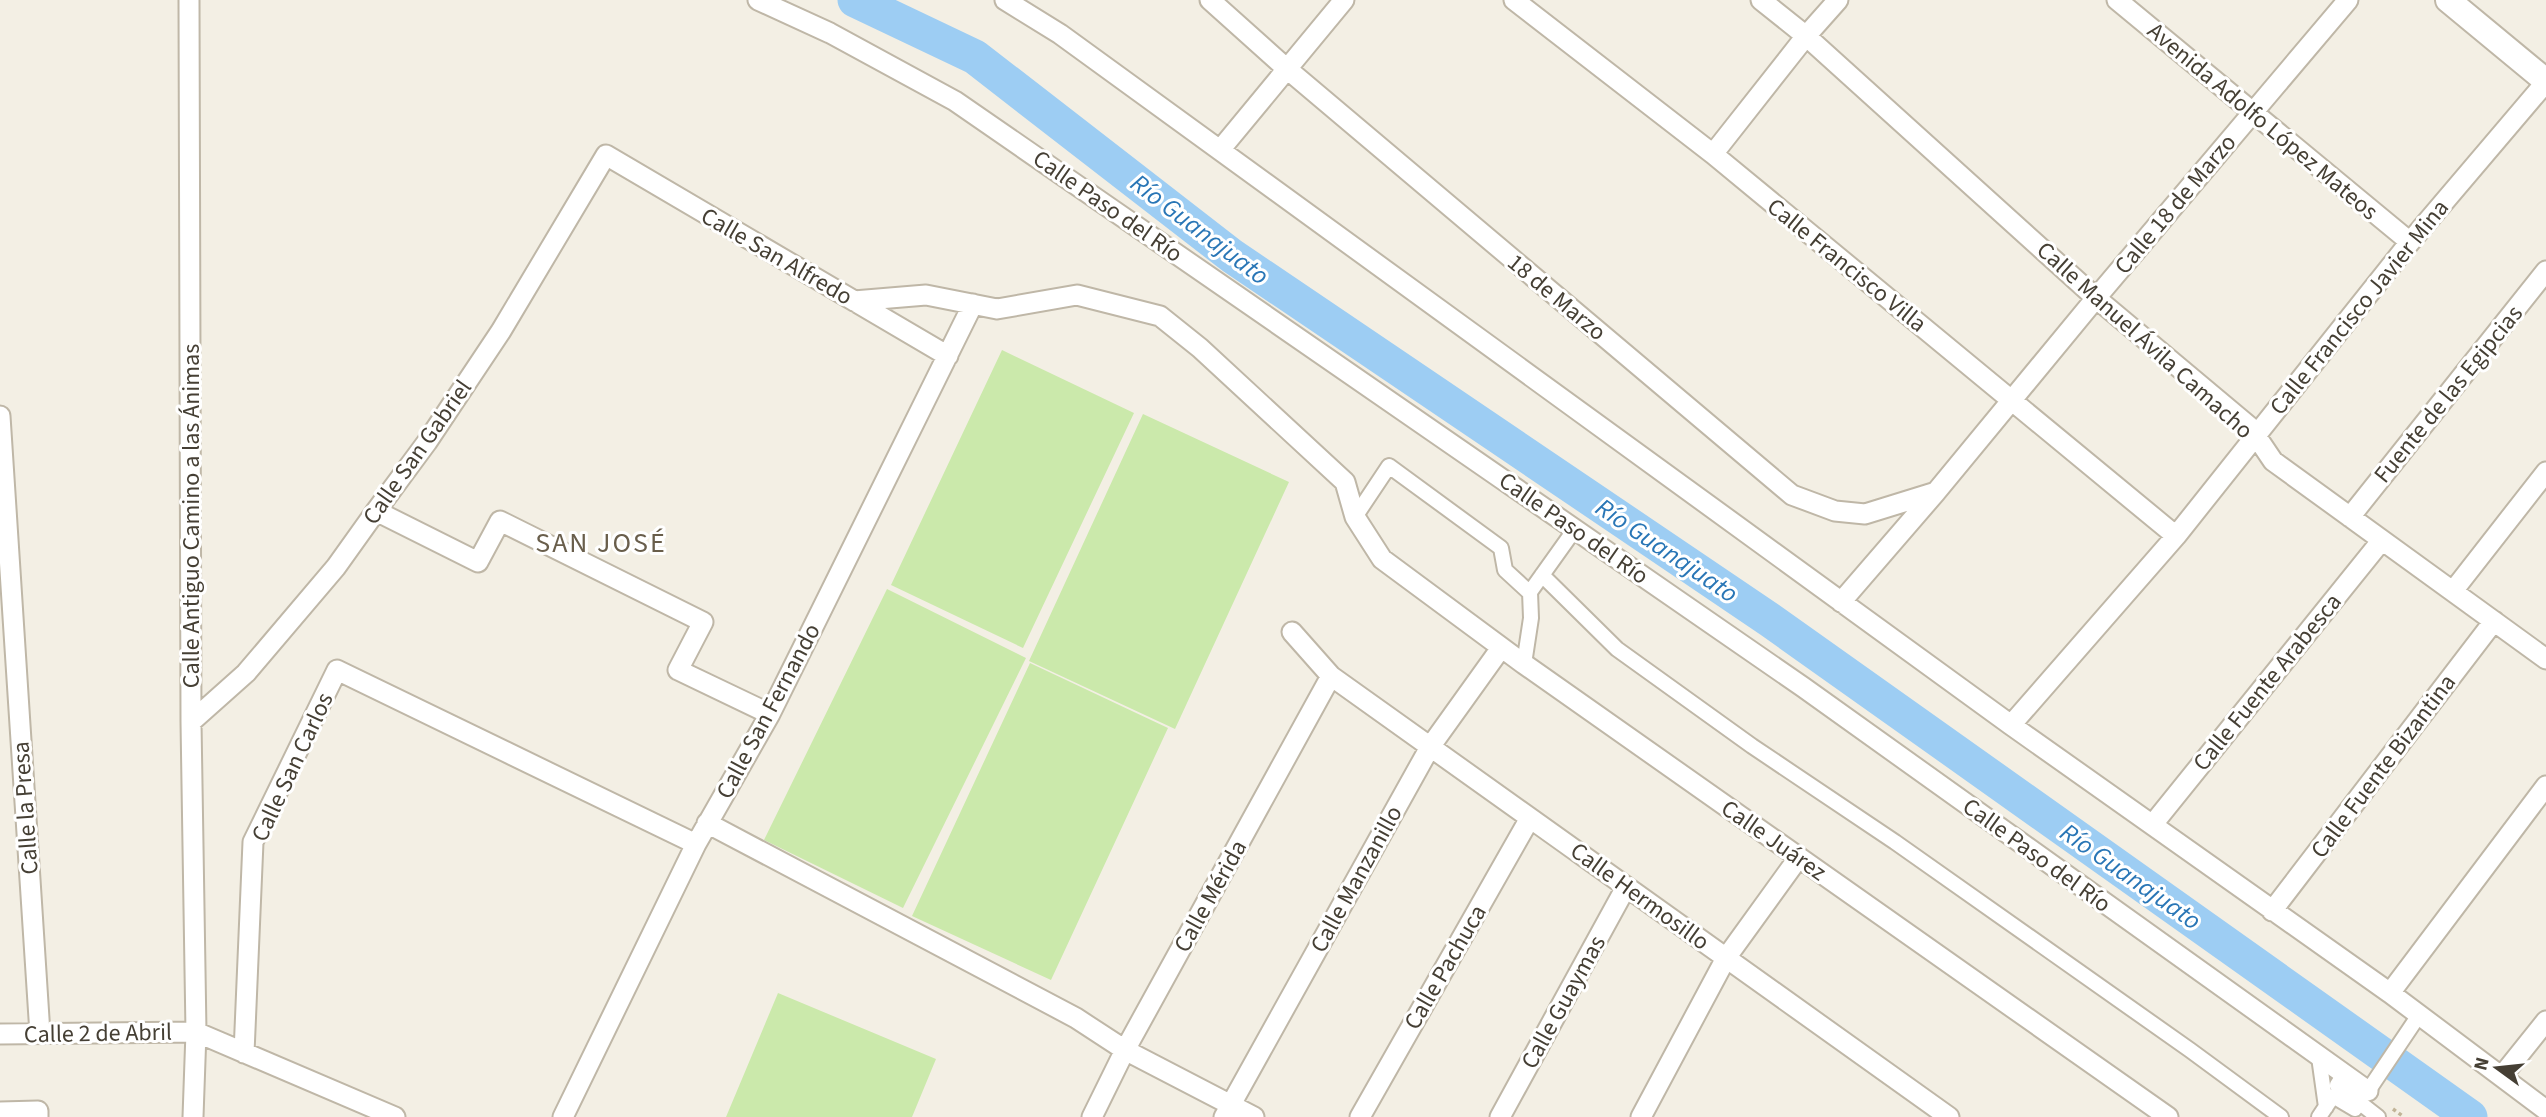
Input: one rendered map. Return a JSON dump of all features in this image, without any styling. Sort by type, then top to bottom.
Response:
[{"type":"street","name":"Calle Antiguo Camino a las Ánimas","points":[[189,0],[191,722],[196,1032],[193,1117]]},
{"type":"street","name":"Calle Paso del Río","points":[[758,0],[830,33],[955,101],[1803,687],[2368,1091]]},
{"type":"street","points":[[1005,0],[1060,34],[2011,726],[2390,993],[2546,1110]]},
{"type":"street","name":"18 de Marzo","points":[[1210,0],[1286,68],[1792,495],[1835,511],[1865,514],[1936,492]]},
{"type":"street","points":[[1220,150],[1344,0]]},
{"type":"street","name":"Calle Francisco Villa","points":[[1514,0],[1713,154],[2176,536]]},
{"type":"street","name":"Calle Manuel Ávila Camacho","points":[[1761,0],[1806,36],[2096,298],[2250,427],[2273,461],[2546,658]]},
{"type":"street","points":[[1713,154],[1806,36],[1838,0]]},
{"type":"street","name":"Avenida Adolfo López Mateos","points":[[2117,0],[2410,242]]},
{"type":"street","name":"Calle 18 de Marzo","points":[[1841,602],[2348,0]]},
{"type":"street","points":[[2448,0],[2546,81]]},
{"type":"street","name":"Calle Francisco Javier Mina","points":[[2011,726],[2176,536],[2410,242],[2546,81]]},
{"type":"street","name":"Calle San Gabriel","points":[[191,722],[246,673],[336,567],[427,442],[501,331],[606,155]]},
{"type":"street","name":"Calle San Alfredo","points":[[606,155],[948,356]]},
{"type":"street","name":"Fuente de las Egipcias","points":[[2350,517],[2546,271]]},
{"type":"street","points":[[854,301],[926,295],[998,309],[1076,295],[1160,316],[1200,348],[1345,482],[1355,517]]},
{"type":"street","name":"Calle San Fernando","points":[[563,1117],[695,844],[770,714],[973,304]]},
{"type":"street","name":"Calle la Presa","points":[[0,416],[40,1034]]},
{"type":"street","points":[[1355,517],[1389,466],[1501,548],[1505,570],[1530,593]]},
{"type":"street","points":[[2453,592],[2546,472]]},
{"type":"street","points":[[376,511],[478,562],[500,521],[703,622],[678,670],[770,714]]},
{"type":"street","name":"Calle Juárez","points":[[1355,517],[1382,559],[1501,648],[2168,1117]]},
{"type":"street","points":[[1524,664],[1531,618],[1530,593],[1575,528]]},
{"type":"street","name":"Calle Fuente Arabesca","points":[[2152,824],[2382,540]]},
{"type":"street","points":[[1542,575],[1617,649],[1752,746],[1895,842],[2281,1117]]},
{"type":"street","name":"Calle Fuente Bizantina","points":[[2272,911],[2494,621]]},
{"type":"street","name":"Calle Hermosillo","points":[[1292,632],[1331,676],[1949,1117]]},
{"type":"street","name":"Calle Manzanillo","points":[[1227,1111],[1430,747],[1501,648]]},
{"type":"street","name":"Calle San Carlos","points":[[244,1054],[253,842],[337,670],[695,844]]},
{"type":"street","name":"Calle Mérida","points":[[1091,1117],[1331,676]]},
{"type":"street","points":[[2390,993],[2546,786]]},
{"type":"street","name":"Calle Pachuca","points":[[1360,1117],[1530,818]]},
{"type":"street","points":[[708,823],[1076,1018],[1125,1051],[1227,1111],[1254,1117]]},
{"type":"street","points":[[1641,1117],[1726,958],[1799,857]]},
{"type":"street","name":"Calle Guaymas","points":[[1500,1117],[1626,887]]},
{"type":"street","points":[[2368,1091],[2419,1015]]},
{"type":"street","points":[[2502,1076],[2546,1021]]},
{"type":"street","points":[[196,1032],[395,1117]]},
{"type":"street","name":"Calle 2 de Abril","points":[[0,1034],[196,1032]]},
{"type":"street","points":[[2319,1057],[2326,1107],[2368,1117]]},
{"type":"street","points":[[2344,1074],[2337,1085],[2378,1117]]},
{"type":"street","points":[[0,1112],[38,1111],[38,1117]]},
{"type":"green space","points":[[1002,350],[1134,413],[1023,648],[891,585]]},
{"type":"green space","points":[[1143,414],[1289,482],[1175,729],[1029,661]]},
{"type":"green space","points":[[887,589],[1026,658],[903,908],[764,840]]},
{"type":"green space","points":[[1030,663],[1168,728],[1051,980],[912,916]]},
{"type":"green space","points":[[778,993],[936,1059],[912,1117],[726,1117]]},
{"type":"waterway","name":"Río Guanajuato","points":[[855,0],[975,57],[1232,256],[1770,620],[2470,1117]]},
{"type":"district","name":"SAN JOSÉ","points":[[601,542]]}]
